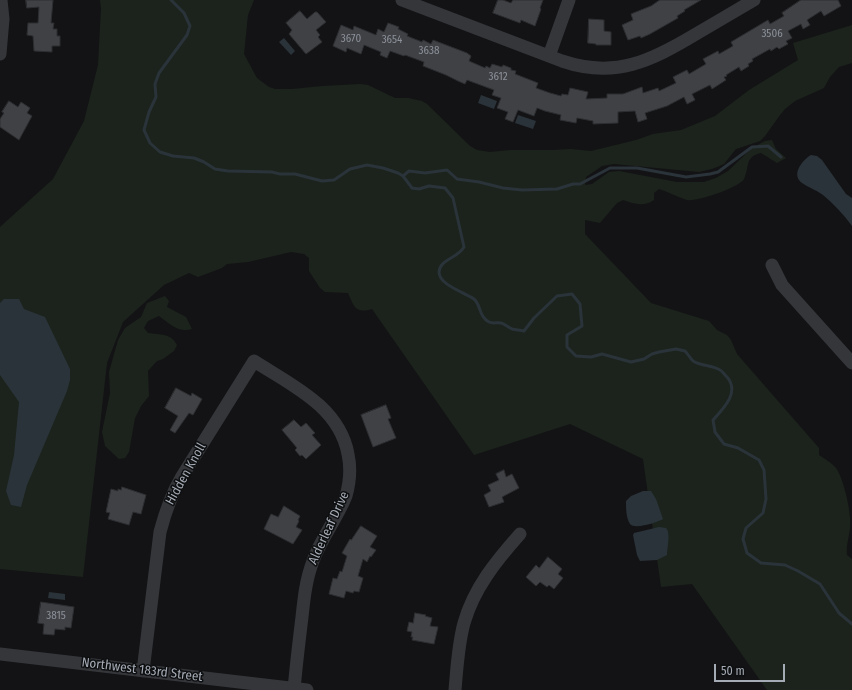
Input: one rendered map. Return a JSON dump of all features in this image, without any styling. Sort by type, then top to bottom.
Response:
[{"type":"street","points":[[0,54],[3,18],[1,0]]},
{"type":"street","points":[[402,0],[549,56],[582,66],[602,68],[624,66],[645,61],[665,52],[754,0]]},
{"type":"street","points":[[549,56],[569,0]]},
{"type":"street","points":[[772,265],[782,285],[852,363]]},
{"type":"street","name":"Hidden Knoll","points":[[143,671],[160,532],[166,511],[178,483],[254,361]]},
{"type":"street","name":"Alderleaf Drive","points":[[254,361],[309,396],[327,411],[338,426],[347,446],[349,461],[350,478],[346,494],[341,507],[312,561],[306,585],[294,689]]},
{"type":"street","points":[[455,690],[461,640],[469,608],[480,584],[496,562],[520,534]]},
{"type":"street","name":"Northwest 183rd Street","points":[[0,654],[307,690]]},
{"type":"shaded area","points":[[100,0],[254,0],[248,15],[244,54],[257,78],[269,87],[275,89],[292,89],[360,84],[368,85],[395,98],[408,98],[422,101],[427,104],[470,146],[477,150],[490,152],[510,150],[571,149],[591,151],[636,140],[653,134],[681,130],[715,116],[749,90],[798,60],[793,43],[852,25],[852,63],[839,67],[830,77],[824,88],[795,101],[785,109],[760,141],[736,149],[724,164],[699,172],[614,164],[602,166],[586,177],[585,185],[592,184],[609,172],[619,171],[677,182],[704,182],[716,178],[728,171],[752,148],[765,141],[772,140],[776,149],[786,158],[777,163],[761,153],[756,155],[752,157],[748,163],[746,175],[741,182],[727,190],[700,199],[687,200],[659,189],[654,193],[654,200],[646,204],[635,204],[623,200],[617,203],[600,223],[585,220],[585,234],[651,303],[709,321],[717,330],[727,335],[731,340],[737,354],[819,448],[819,455],[836,468],[839,473],[849,506],[850,515],[847,555],[852,559],[852,690],[767,690],[692,584],[661,587],[643,459],[570,424],[474,455],[372,309],[362,311],[356,308],[348,293],[325,292],[320,288],[309,271],[309,258],[304,254],[291,252],[248,262],[227,264],[222,268],[198,277],[189,273],[164,285],[123,322],[107,363],[83,577],[0,569],[0,227],[53,179],[84,121],[98,65],[101,8]]},
{"type":"shaded area","points":[[284,38],[295,51],[291,55],[279,42]]},
{"type":"shaded area","points":[[481,95],[497,101],[494,109],[478,103]]},
{"type":"shaded area","points":[[518,115],[536,121],[533,129],[515,123]]},
{"type":"shaded area","points":[[811,155],[817,156],[822,160],[846,194],[852,198],[852,226],[827,198],[803,184],[799,180],[797,173],[798,169],[805,159]]},
{"type":"shaded area","points":[[165,296],[169,301],[167,307],[186,317],[192,329],[178,329],[159,316],[148,321],[144,328],[148,333],[172,338],[177,345],[174,351],[163,359],[157,361],[148,371],[149,396],[141,406],[135,418],[129,452],[125,458],[119,459],[105,446],[102,432],[110,393],[109,372],[118,340],[125,328],[141,317],[147,303]]},
{"type":"shaded area","points":[[4,299],[19,299],[24,309],[45,317],[70,369],[70,380],[67,391],[27,485],[21,507],[11,505],[6,491],[14,455],[19,402],[0,375],[0,303]]},
{"type":"shaded area","points":[[643,491],[651,491],[656,499],[663,519],[646,525],[633,526],[630,524],[626,513],[626,501],[631,496]]},
{"type":"shaded area","points":[[659,527],[666,528],[668,533],[667,555],[657,560],[640,561],[637,555],[633,535],[634,533]]},
{"type":"shaded area","points":[[49,592],[65,594],[65,600],[48,598]]},
{"type":"building","points":[[26,0],[53,0],[51,23],[54,23],[53,29],[57,29],[57,36],[60,36],[60,46],[52,46],[52,52],[34,51],[33,36],[27,35],[28,23],[38,23],[39,7],[27,8]]},
{"type":"building","points":[[498,0],[511,3],[513,0],[543,0],[535,26],[521,20],[520,23],[493,13]]},
{"type":"building","points":[[660,0],[701,0],[684,10],[685,11],[677,16],[678,18],[650,34],[641,38],[640,36],[628,40],[622,25],[633,20],[631,14],[651,6]]},
{"type":"building","points":[[801,0],[838,0],[841,6],[824,16],[821,11],[807,20],[810,25],[803,29],[801,24],[788,31],[792,38],[786,41],[788,44],[779,49],[777,47],[771,51],[770,49],[752,59],[753,61],[748,64],[749,66],[741,71],[739,67],[726,75],[727,76],[724,77],[726,80],[712,89],[710,85],[692,94],[695,100],[687,104],[684,97],[667,106],[645,113],[647,119],[638,122],[635,111],[618,112],[618,123],[593,124],[593,121],[577,118],[576,123],[560,120],[561,115],[537,108],[534,116],[518,110],[513,122],[505,119],[508,112],[497,108],[501,98],[492,95],[494,90],[467,80],[465,84],[423,66],[424,62],[405,55],[404,56],[390,51],[387,58],[380,55],[381,52],[364,45],[361,54],[347,48],[346,52],[333,46],[341,25],[353,30],[354,26],[376,35],[378,29],[384,32],[388,23],[399,27],[398,29],[408,34],[407,36],[422,42],[423,40],[431,44],[433,40],[467,53],[471,56],[469,61],[485,68],[486,66],[490,68],[492,64],[502,67],[503,65],[511,68],[511,70],[516,71],[515,74],[538,83],[536,88],[550,93],[561,96],[562,94],[568,95],[570,88],[588,92],[586,99],[607,98],[607,94],[623,94],[642,87],[643,93],[658,88],[659,91],[676,83],[673,77],[687,70],[689,74],[706,64],[703,59],[718,51],[719,54],[733,46],[731,42],[768,20],[770,24],[784,16],[782,13]]},
{"type":"building","points":[[300,11],[307,19],[317,12],[326,22],[316,30],[320,35],[318,37],[322,42],[306,54],[289,34],[292,30],[286,23]]},
{"type":"building","points":[[589,19],[604,20],[604,31],[611,32],[611,45],[596,45],[588,43]]},
{"type":"building","points":[[9,101],[18,107],[21,102],[30,108],[27,113],[32,116],[19,140],[0,127],[0,119],[4,113],[2,112]]},
{"type":"building","points":[[176,388],[191,396],[192,393],[202,399],[193,415],[189,413],[175,433],[170,430],[178,416],[165,408]]},
{"type":"building","points":[[386,405],[391,418],[388,419],[396,438],[373,447],[361,415]]},
{"type":"building","points":[[294,420],[301,427],[306,423],[315,433],[312,435],[321,445],[306,459],[302,455],[300,456],[295,450],[297,448],[282,430]]},
{"type":"building","points":[[504,470],[506,477],[512,474],[519,488],[502,497],[504,502],[489,507],[484,495],[491,491],[488,485],[499,480],[496,474]]},
{"type":"building","points":[[122,487],[146,495],[141,514],[133,512],[129,525],[108,519],[110,513],[106,512],[111,489],[118,491],[118,489],[121,490]]},
{"type":"building","points":[[284,506],[300,516],[296,527],[302,530],[293,544],[264,529],[271,514],[278,517]]},
{"type":"building","points":[[361,526],[377,536],[370,547],[376,550],[367,562],[363,559],[358,576],[363,578],[359,592],[354,591],[353,593],[346,591],[344,598],[329,594],[333,578],[337,579],[340,571],[342,572],[347,556],[342,553],[350,539],[351,540]]},
{"type":"building","points":[[548,557],[562,569],[558,574],[563,578],[554,589],[549,585],[547,587],[540,582],[536,586],[526,577],[536,565],[539,568]]},
{"type":"building","points":[[41,602],[74,607],[71,628],[65,627],[65,630],[55,629],[54,635],[43,634],[44,624],[38,623]]},
{"type":"building","points":[[415,613],[432,618],[430,626],[438,627],[434,644],[412,640],[412,632],[407,631],[409,622],[413,623]]},
{"type":"waterway","points":[[171,0],[184,13],[190,26],[187,35],[159,73],[155,84],[156,97],[149,112],[144,130],[150,143],[160,152],[173,156],[194,158],[215,169],[228,171],[295,174],[322,181],[334,180],[350,169],[367,165],[398,173],[403,176],[412,188],[419,189],[429,186],[445,188],[453,198],[464,247],[461,251],[442,264],[439,272],[440,277],[453,288],[474,299],[478,304],[483,317],[489,322],[501,323],[512,329],[524,331],[534,318],[557,296],[572,294],[580,304],[582,326],[567,335],[567,347],[576,356],[591,357],[602,354],[631,362],[644,359],[652,354],[676,349],[685,351],[696,363],[717,368],[727,377],[732,388],[729,400],[713,420],[715,432],[724,444],[738,448],[759,460],[764,470],[766,499],[763,513],[746,528],[743,539],[747,553],[761,563],[785,565],[820,584],[839,613],[852,624]]},
{"type":"waterway","points":[[403,176],[409,171],[425,173],[447,170],[457,179],[479,182],[503,188],[522,190],[557,189],[573,184],[580,184],[610,168],[637,168],[686,177],[710,174],[718,172],[752,147],[768,146],[781,157]]}]
